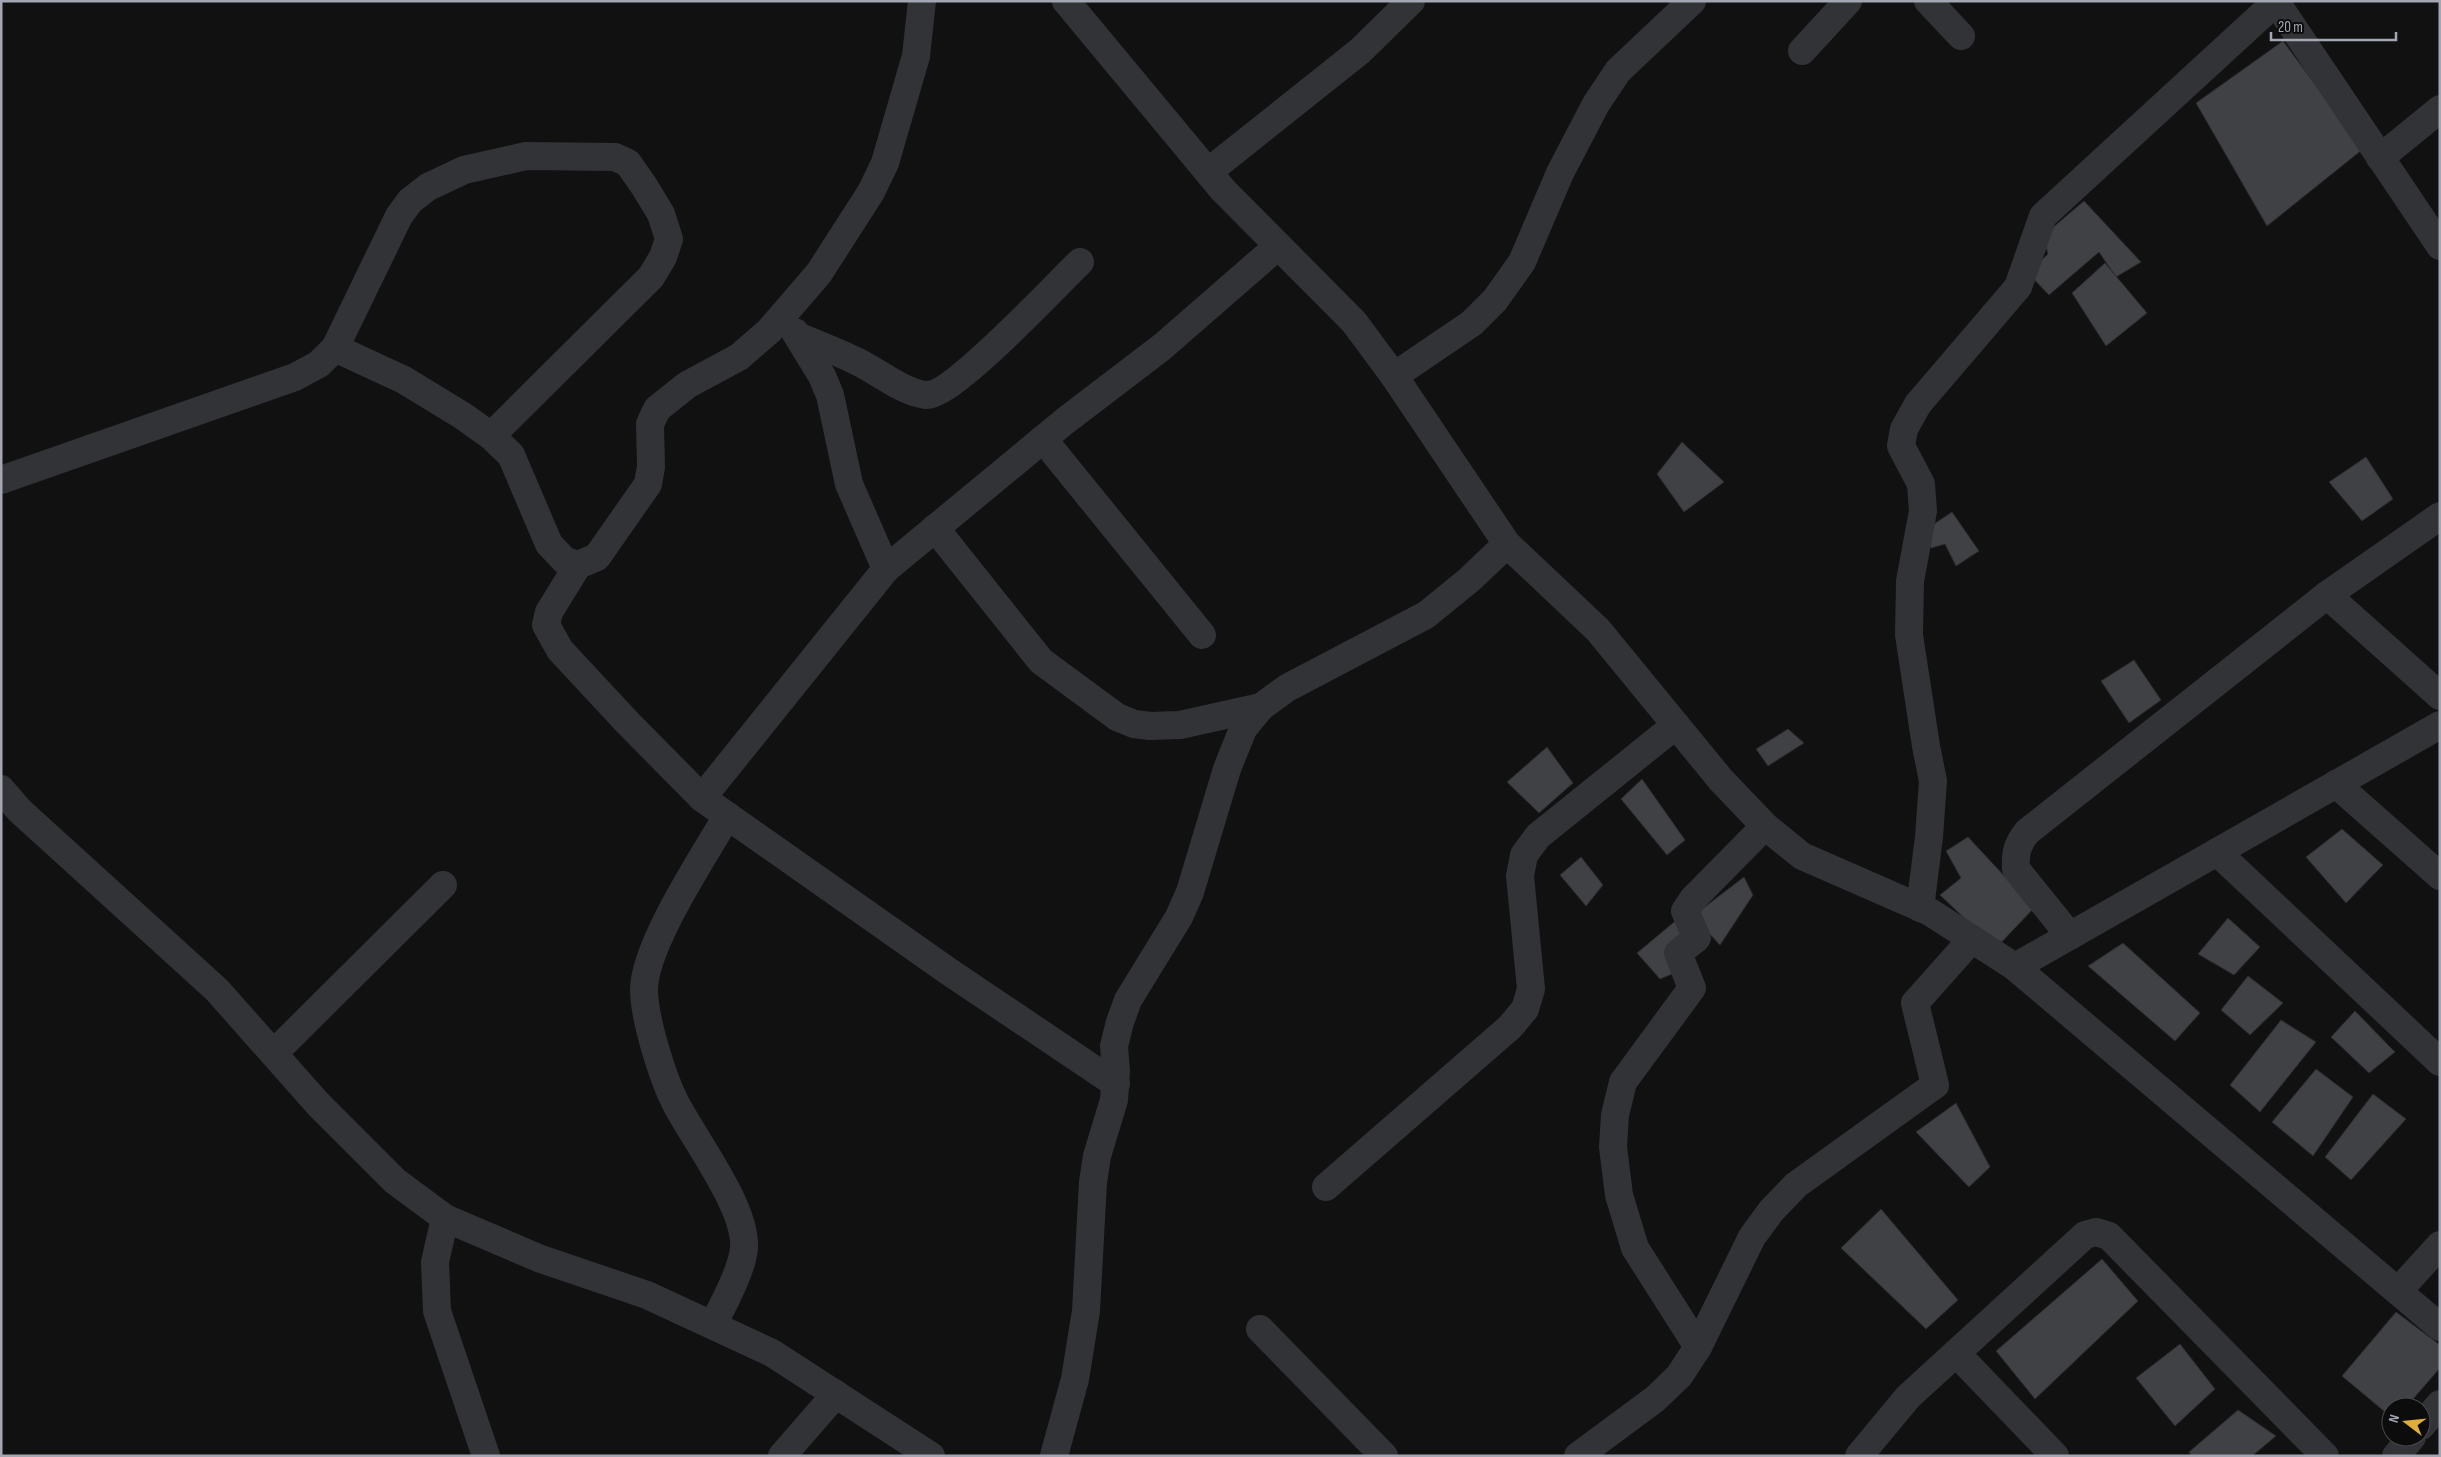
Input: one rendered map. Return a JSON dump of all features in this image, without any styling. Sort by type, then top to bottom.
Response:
[{"type":"street","points":[[791,326],[819,273],[871,192],[885,163],[916,56],[922,1]]},
{"type":"street","points":[[1066,1],[1208,172],[1354,322],[1394,376],[1507,544],[1598,630],[1721,780],[1765,826],[1802,856],[1920,908],[2015,967],[2440,1327]]},
{"type":"street","points":[[1208,172],[1360,51],[1411,1]]},
{"type":"street","points":[[1394,376],[1472,323],[1495,300],[1522,262],[1560,173],[1596,104],[1618,71],[1692,1]]},
{"type":"street","points":[[1802,51],[1848,1]]},
{"type":"street","points":[[1928,1],[1961,36]]},
{"type":"street","points":[[1920,908],[1929,837],[1933,780],[1909,635],[1910,581],[1923,511],[1921,484],[1901,446],[1904,429],[1918,404],[2018,286],[2043,216],[2276,2],[2440,246]]},
{"type":"street","points":[[2380,158],[2440,109]]},
{"type":"street","points":[[1,480],[295,376],[320,364],[335,348],[400,216],[410,201],[428,187],[464,170],[526,156],[615,157],[628,163],[661,214],[669,239],[663,258],[651,277],[491,436]]},
{"type":"street","points":[[702,798],[886,569],[1043,439],[1162,346],[1278,246]]},
{"type":"street","points":[[335,348],[404,380],[463,416],[491,436],[511,455],[549,544],[565,561],[578,564],[597,558],[648,484],[651,467],[650,424],[657,410],[687,385],[739,357],[769,331],[791,326],[909,391],[927,395],[948,387],[973,366],[1080,262]]},
{"type":"street","points":[[791,326],[822,376],[830,395],[849,484],[886,569]]},
{"type":"street","points":[[1043,439],[1202,635]]},
{"type":"street","points":[[2070,936],[2016,869],[2015,857],[2018,844],[2027,832],[2327,595],[2440,516]]},
{"type":"street","points":[[935,528],[1041,661],[1117,717],[1134,724],[1150,726],[1180,725],[1261,708]]},
{"type":"street","points":[[1054,1456],[1075,1379],[1086,1310],[1093,1182],[1097,1156],[1114,1100],[1116,1084],[1114,1046],[1120,1022],[1128,1000],[1179,917],[1190,892],[1227,769],[1243,729],[1261,708],[1286,688],[1426,615],[1507,544]]},
{"type":"street","points":[[578,564],[549,612],[546,625],[560,650],[627,722],[702,798],[948,972],[1116,1084]]},
{"type":"street","points":[[2327,595],[2440,696]]},
{"type":"street","points":[[1326,1187],[1510,1027],[1525,1009],[1531,989],[1520,876],[1524,855],[1538,836],[1676,725]]},
{"type":"street","points":[[2015,967],[2440,725]]},
{"type":"street","points":[[2336,784],[2440,876]]},
{"type":"street","points":[[1,789],[19,810],[218,990],[318,1104],[396,1182],[445,1218],[541,1259],[647,1295],[772,1353],[931,1456]]},
{"type":"street","points":[[713,1325],[738,1267],[744,1248],[742,1229],[731,1200],[675,1101],[661,1063],[647,1013],[644,989],[653,951],[673,911],[727,816]]},
{"type":"street","points":[[1698,1347],[1635,1248],[1619,1195],[1613,1147],[1615,1115],[1623,1082],[1692,988],[1678,953],[1697,938],[1685,910],[1692,899],[1765,826]]},
{"type":"street","points":[[2217,852],[2440,1062]]},
{"type":"street","points":[[274,1054],[443,884]]},
{"type":"street","points":[[1578,1456],[1655,1400],[1680,1376],[1698,1347],[1752,1237],[1771,1211],[1796,1185],[1935,1084],[1915,1003],[1972,939]]},
{"type":"street","points":[[445,1218],[435,1262],[437,1311],[486,1456]]},
{"type":"street","points":[[1859,1456],[1908,1397],[2084,1235],[2096,1232],[2109,1236],[2325,1456]]},
{"type":"street","points":[[2398,1290],[2440,1245]]},
{"type":"street","points":[[1260,1329],[1384,1456]]},
{"type":"street","points":[[1956,1353],[2055,1456]]},
{"type":"street","points":[[782,1456],[836,1394]]},
{"type":"street","points":[[2431,1414],[2440,1404]]},
{"type":"building","points":[[2283,41],[2363,149],[2267,226],[2196,103]]},
{"type":"building","points":[[2084,201],[2141,262],[2116,277],[2099,252],[2049,295],[2028,273],[2048,254],[2043,236]]},
{"type":"building","points":[[2105,263],[2147,313],[2106,346],[2072,293]]},
{"type":"building","points":[[1682,442],[1724,482],[1684,512],[1657,474]]},
{"type":"building","points":[[2366,457],[2393,499],[2362,521],[2329,482]]},
{"type":"building","points":[[1952,512],[1979,551],[1956,566],[1945,544],[1931,548],[1922,532]]},
{"type":"building","points":[[2134,660],[2161,700],[2129,723],[2101,681]]},
{"type":"building","points":[[1788,729],[1804,743],[1768,766],[1756,749]]},
{"type":"building","points":[[1547,747],[1573,783],[1539,813],[1507,782]]},
{"type":"building","points":[[1642,779],[1685,840],[1667,855],[1621,799]]},
{"type":"building","points":[[2342,829],[2383,865],[2346,903],[2306,857]]},
{"type":"building","points":[[1968,837],[2034,908],[1996,948],[1940,895],[1961,878],[1946,851]]},
{"type":"building","points":[[1581,857],[1603,885],[1586,906],[1560,875]]},
{"type":"building","points":[[1744,877],[1753,895],[1720,945],[1693,916]]},
{"type":"building","points":[[1679,918],[1689,936],[1679,971],[1660,979],[1637,953]]},
{"type":"building","points":[[2228,918],[2260,947],[2234,975],[2198,954]]},
{"type":"building","points":[[2123,943],[2200,1013],[2175,1041],[2088,966]]},
{"type":"building","points":[[2248,976],[2283,1003],[2250,1035],[2221,1010]]},
{"type":"building","points":[[2355,1011],[2395,1052],[2369,1073],[2331,1037]]},
{"type":"building","points":[[2281,1020],[2316,1042],[2260,1112],[2230,1085]]},
{"type":"building","points":[[2316,1069],[2353,1097],[2313,1156],[2272,1122]]},
{"type":"building","points":[[2373,1094],[2406,1119],[2351,1180],[2325,1157]]},
{"type":"building","points":[[1956,1103],[1990,1167],[1969,1187],[1916,1132]]},
{"type":"building","points":[[1881,1209],[1958,1300],[1926,1329],[1841,1248]]},
{"type":"building","points":[[2102,1259],[2138,1301],[2035,1399],[1996,1351]]},
{"type":"building","points":[[2396,1312],[2440,1345],[2440,1368],[2415,1397],[2381,1397],[2381,1409],[2342,1376]]},
{"type":"building","points":[[2180,1344],[2215,1389],[2175,1426],[2136,1378]]},
{"type":"building","points":[[2238,1410],[2276,1436],[2252,1456],[2191,1456],[2189,1452]]}]
